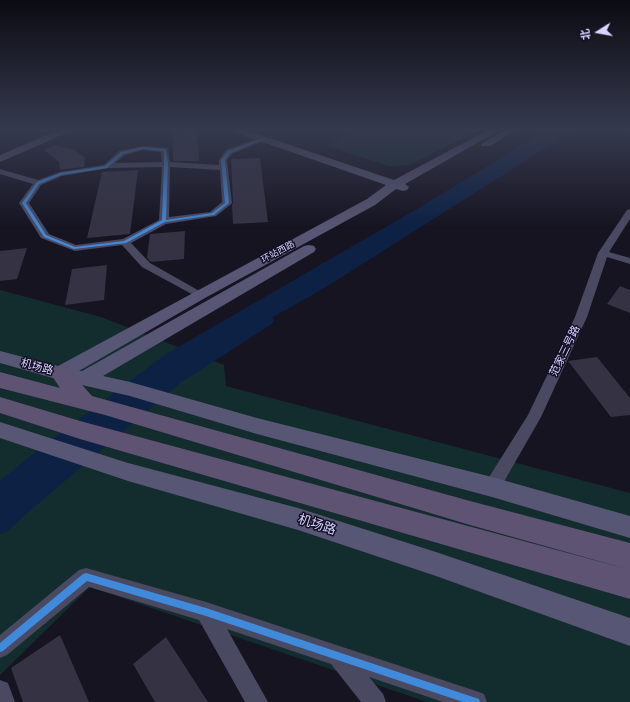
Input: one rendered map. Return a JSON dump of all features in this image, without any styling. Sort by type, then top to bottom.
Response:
[{"type":"main road","points":[[346,163],[407,183]]},
{"type":"main road","name":"环站西路","points":[[85,378],[370,214],[407,183],[441,163]]},
{"type":"main road","name":"环站西路","points":[[60,373],[198,295],[447,163]]},
{"type":"main road","name":"机场路","points":[[0,357],[130,389],[257,426],[492,487],[630,527]]},
{"type":"main road","points":[[60,373],[96,405]]},
{"type":"main road","name":"机场路","points":[[0,380],[96,405],[470,513],[630,556]]},
{"type":"main road","points":[[0,406],[80,430],[630,584]]},
{"type":"main road","name":"机场路","points":[[0,430],[56,447],[128,472],[298,519],[436,564],[630,632]]},
{"type":"street","points":[[108,166],[111,163]]},
{"type":"street","points":[[223,163],[224,168],[226,203],[213,214],[164,221],[125,242],[75,248],[45,236],[24,202],[38,183],[60,174],[108,166],[166,164],[224,168]]},
{"type":"street","points":[[164,221],[166,164]]},
{"type":"street","points":[[0,171],[38,183]]},
{"type":"street","name":"范家三号路","points":[[492,487],[534,417],[581,317],[603,252],[630,212]]},
{"type":"street","points":[[125,242],[146,266],[198,295]]},
{"type":"street","points":[[603,252],[630,261]]},
{"type":"street","points":[[0,648],[86,577],[206,612],[476,702]]},
{"type":"street","points":[[206,612],[256,702]]},
{"type":"street","points":[[340,657],[375,702]]},
{"type":"street","points":[[0,691],[4,702]]},
{"type":"green space","points":[[379,163],[414,163],[410,165],[389,166]]},
{"type":"green space","points":[[0,290],[101,317],[224,365],[226,386],[630,493],[630,702],[427,702],[90,587],[0,675]]},
{"type":"water","points":[[493,163],[522,163],[326,287],[163,380],[0,524],[0,481],[34,453],[166,354],[422,206]]},
{"type":"building","points":[[59,163],[84,163],[84,167],[60,170]]},
{"type":"building","points":[[231,163],[261,163],[268,222],[233,224]]},
{"type":"building","points":[[138,170],[130,234],[87,238],[102,172]]},
{"type":"building","points":[[185,231],[184,259],[151,262],[147,258],[150,234]]},
{"type":"building","points":[[27,248],[17,279],[0,281],[0,251]]},
{"type":"building","points":[[107,265],[104,300],[65,305],[72,269]]},
{"type":"building","points":[[620,286],[630,290],[630,313],[607,304]]},
{"type":"building","points":[[597,357],[630,398],[630,415],[611,417],[568,361]]},
{"type":"building","points":[[60,635],[89,702],[23,702],[11,668]]},
{"type":"building","points":[[166,637],[208,702],[155,702],[133,664]]},
{"type":"waterway","points":[[0,524],[17,508],[174,379],[266,320]]},
{"type":"cycle path","points":[[111,163],[106,167],[60,174],[38,183],[24,203],[45,236],[75,248],[125,242],[164,221]]},
{"type":"cycle path","points":[[164,221],[166,163]]},
{"type":"cycle path","points":[[164,221],[213,214],[227,203],[223,163]]},
{"type":"cycle path","points":[[0,648],[86,577],[206,612],[476,702]]}]
